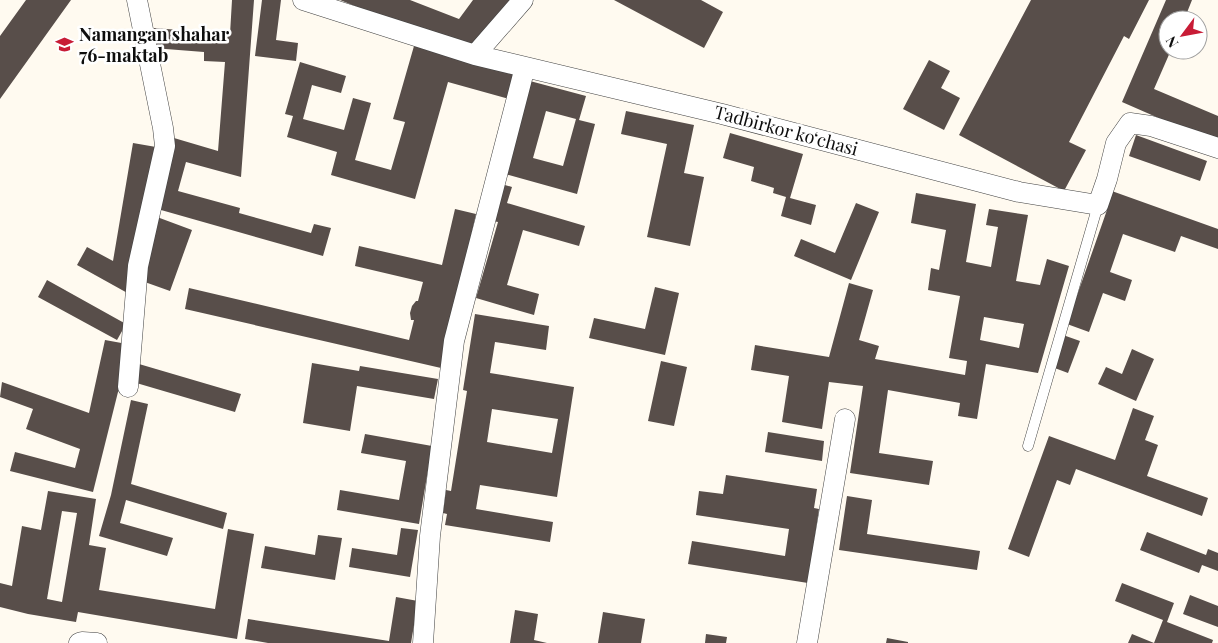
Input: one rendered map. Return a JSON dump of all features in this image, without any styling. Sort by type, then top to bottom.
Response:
[{"type":"street","points":[[128,387],[138,266],[165,146],[137,0]]},
{"type":"street","name":"Tadbirkor koʻchasi","points":[[303,0],[475,56],[722,114],[1019,192],[1098,204]]},
{"type":"street","points":[[475,56],[523,0]]},
{"type":"street","points":[[423,643],[430,536],[454,341],[525,67]]},
{"type":"street","points":[[1098,204],[1107,179],[1116,143],[1130,124],[1151,126],[1218,148]]},
{"type":"street","points":[[806,643],[845,419]]},
{"type":"street","points":[[79,643],[97,643]]},
{"type":"lane","points":[[1028,446],[1098,204]]},
{"type":"building","points":[[26,0],[71,0],[0,99],[0,36]]},
{"type":"building","points":[[232,0],[254,0],[241,177],[186,162],[178,191],[240,208],[239,213],[311,233],[314,224],[331,228],[323,256],[154,208],[174,138],[218,151],[225,62],[204,61],[204,52],[153,48],[154,28],[230,34]]},
{"type":"building","points":[[262,0],[281,0],[276,40],[298,43],[296,61],[255,56]]},
{"type":"building","points":[[340,0],[410,0],[459,19],[473,0],[511,0],[471,53]]},
{"type":"building","points":[[614,0],[701,0],[723,12],[704,48]]},
{"type":"building","points":[[1031,0],[1149,0],[1129,39],[1124,36],[1069,142],[1086,150],[1064,191],[959,135]]},
{"type":"building","points":[[1166,0],[1192,0],[1188,10],[1162,10]]},
{"type":"building","points":[[1158,19],[1158,60],[1167,60],[1154,89],[1218,116],[1218,144],[1122,102]]},
{"type":"building","points":[[414,46],[519,76],[513,100],[448,82],[415,199],[331,175],[337,152],[287,137],[293,116],[285,114],[300,62],[346,76],[341,93],[312,85],[303,119],[344,130],[353,98],[371,103],[355,160],[391,170],[405,122],[393,119]]},
{"type":"building","points":[[929,60],[950,71],[941,88],[960,98],[944,130],[903,109]]},
{"type":"building","points":[[530,81],[586,96],[579,120],[595,124],[577,194],[505,174]],"holes":[[[546,111],[576,119],[563,166],[533,158]]]},
{"type":"building","points":[[626,111],[694,125],[684,173],[704,177],[690,246],[647,237],[667,144],[621,134]]},
{"type":"building","points":[[730,133],[803,154],[790,198],[816,205],[811,225],[781,216],[786,197],[773,193],[774,188],[751,181],[754,167],[723,158]]},
{"type":"building","points":[[1136,135],[1207,161],[1200,181],[1129,156]]},
{"type":"building","points":[[133,143],[156,147],[131,295],[77,265],[87,247],[113,261]]},
{"type":"building","points":[[498,183],[512,187],[507,203],[585,226],[579,246],[523,230],[507,285],[539,294],[534,315],[476,298],[498,222],[487,220]]},
{"type":"building","points":[[1109,190],[1218,229],[1218,249],[1181,236],[1175,252],[1123,234],[1110,272],[1132,280],[1125,301],[1103,293],[1089,332],[1067,324],[1107,210],[1103,208]]},
{"type":"building","points":[[916,193],[976,204],[966,262],[991,267],[998,227],[986,225],[989,209],[1028,215],[1016,281],[1040,285],[1047,259],[1069,266],[1038,373],[986,364],[977,419],[958,416],[960,403],[888,390],[879,453],[933,461],[929,485],[850,473],[863,386],[829,382],[822,429],[782,422],[789,376],[751,370],[755,345],[829,357],[849,283],[873,290],[859,340],[879,346],[875,359],[965,375],[967,361],[949,358],[960,296],[928,290],[931,268],[939,270],[946,230],[911,223]],"holes":[[[984,317],[1024,324],[1019,348],[980,340]]]},
{"type":"building","points":[[856,203],[879,212],[851,280],[794,256],[801,239],[835,253]]},
{"type":"building","points":[[455,209],[476,214],[441,368],[185,309],[189,288],[409,340],[414,320],[411,320],[410,313],[412,306],[418,301],[423,282],[355,266],[359,246],[442,265]]},
{"type":"building","points":[[157,217],[192,230],[170,291],[142,281]]},
{"type":"building","points":[[47,280],[126,324],[117,340],[38,297]]},
{"type":"building","points":[[655,287],[679,293],[665,355],[589,338],[594,318],[645,329]]},
{"type":"building","points":[[475,314],[549,326],[546,350],[495,342],[490,373],[574,387],[557,497],[480,485],[476,509],[553,522],[550,542],[445,525],[447,514],[443,513],[446,490],[451,491],[467,391],[463,390]],"holes":[[[492,409],[558,419],[552,453],[487,442]]]},
{"type":"building","points":[[1063,335],[1080,341],[1068,373],[1052,367]]},
{"type":"building","points":[[105,340],[127,344],[120,384],[93,492],[10,471],[15,452],[75,468],[80,449],[26,429],[33,409],[0,397],[2,382],[89,413]]},
{"type":"building","points":[[1132,349],[1154,359],[1136,401],[1098,384],[1106,367],[1122,374]]},
{"type":"building","points":[[661,361],[687,367],[674,426],[648,421]]},
{"type":"building","points":[[312,363],[359,371],[360,366],[438,379],[434,399],[357,386],[350,431],[303,423]]},
{"type":"building","points":[[139,364],[241,394],[235,412],[133,382]]},
{"type":"building","points":[[131,400],[148,404],[131,484],[227,513],[223,529],[126,500],[120,523],[173,538],[167,556],[99,536],[111,495]]},
{"type":"building","points":[[1133,408],[1154,416],[1145,440],[1158,445],[1147,476],[1208,498],[1202,516],[1076,469],[1070,485],[1057,480],[1029,557],[1008,549],[1049,436],[1115,460]]},
{"type":"building","points":[[768,432],[824,441],[822,461],[765,452]]},
{"type":"building","points":[[365,434],[432,446],[419,524],[337,510],[340,490],[399,500],[406,461],[361,453]]},
{"type":"building","points":[[726,475],[817,489],[814,508],[819,509],[808,583],[688,564],[692,541],[785,556],[789,529],[696,515],[699,491],[723,494]]},
{"type":"building","points":[[48,491],[96,499],[89,545],[106,548],[99,590],[215,609],[228,529],[254,534],[237,639],[78,612],[76,622],[0,607],[0,583],[12,586],[22,526],[41,530]],"holes":[[[62,511],[77,513],[62,602],[47,599]]]},
{"type":"building","points":[[847,496],[872,500],[867,534],[980,551],[977,570],[839,550]]},
{"type":"building","points":[[401,528],[418,530],[410,577],[349,567],[352,548],[397,555]]},
{"type":"building","points":[[1147,532],[1206,555],[1208,549],[1218,553],[1218,571],[1202,565],[1199,573],[1140,550]]},
{"type":"building","points":[[318,535],[342,538],[335,580],[261,568],[265,546],[315,555]]},
{"type":"building","points":[[1122,583],[1174,603],[1167,622],[1213,640],[1212,643],[1154,643],[1163,620],[1115,601]]},
{"type":"building","points":[[1190,595],[1218,606],[1218,627],[1183,614]]},
{"type":"building","points":[[396,597],[418,601],[411,643],[268,643],[245,639],[248,619],[389,641]]},
{"type":"building","points":[[515,610],[538,614],[534,640],[547,643],[510,643]]},
{"type":"building","points":[[603,612],[645,619],[641,643],[598,643]]},
{"type":"building","points":[[706,634],[727,637],[726,643],[705,643]]},
{"type":"building","points":[[1132,634],[1154,643],[1128,643]]},
{"type":"building","points":[[887,638],[908,642],[908,643],[886,643]]},
{"type":"place","name":"Namangan shahar 76-maktab","points":[[65,45]]}]
